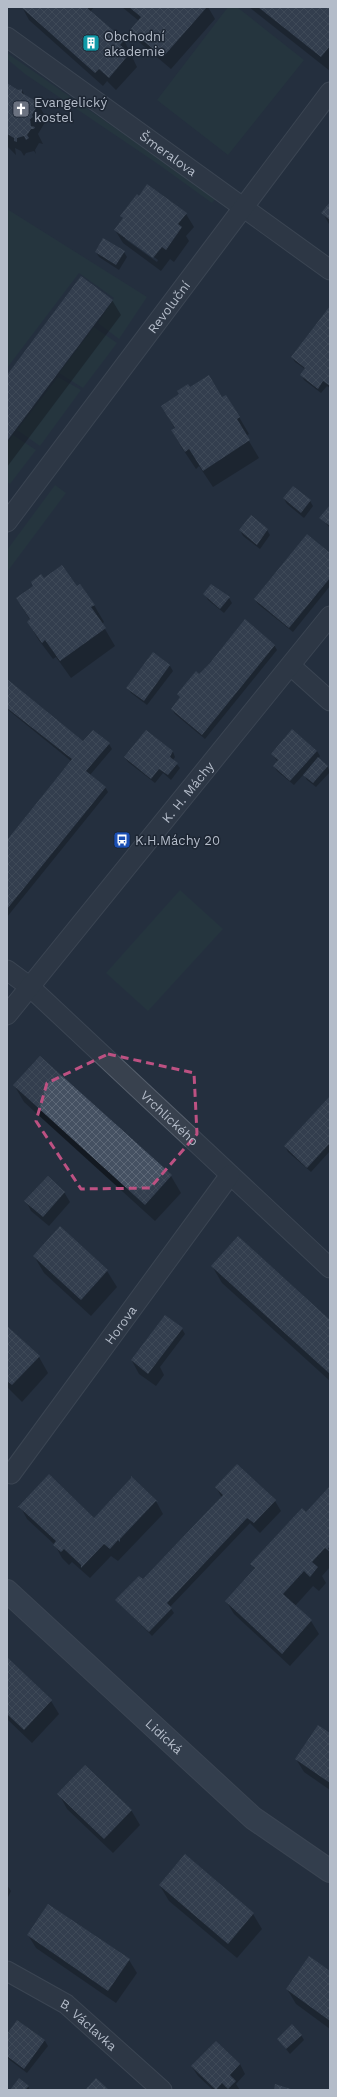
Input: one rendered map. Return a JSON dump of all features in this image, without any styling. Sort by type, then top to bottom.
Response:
[{"type":"main road","name":"Lidická","points":[[7,1591],[253,1818],[330,1871]]},
{"type":"street","name":"Šmeralova","points":[[7,37],[330,270]]},
{"type":"street","name":"Revoluční","points":[[7,522],[330,92]]},
{"type":"street","name":"K. H. Máchy","points":[[7,1015],[330,616]]},
{"type":"street","points":[[291,666],[330,701]]},
{"type":"street","name":"Vrchlického","points":[[7,970],[30,987],[330,1268]]},
{"type":"street","name":"Horova","points":[[11,1474],[230,1175]]},
{"type":"street","name":"B. Václavka","points":[[7,1971],[66,2004],[162,2090]]},
{"type":"highlighted area","points":[[108,1054],[194,1073],[197,1134],[150,1188],[81,1189],[36,1121],[47,1083]]},
{"type":"green space","points":[[228,7],[237,7],[304,60],[228,155],[157,100]]},
{"type":"green space","points":[[7,53],[216,198],[212,203],[158,164],[25,74],[7,59]]},
{"type":"green space","points":[[7,209],[147,297],[119,339],[98,323],[114,298],[79,273],[7,368]]},
{"type":"green space","points":[[94,327],[117,343],[83,388],[59,373]]},
{"type":"green space","points":[[58,377],[81,390],[40,446],[17,430]]},
{"type":"green space","points":[[13,435],[36,450],[10,484],[7,482],[7,443]]},
{"type":"green space","points":[[55,485],[66,493],[7,572],[7,550]]},
{"type":"green space","points":[[180,890],[223,929],[148,1011],[106,973]]},
{"type":"building","name":"Obchodní akademie","points":[[21,7],[86,7],[125,39],[120,45],[130,53],[109,78],[99,69],[95,73]]},
{"type":"building","name":"Obchodní akademie","points":[[129,7],[207,7],[163,57],[130,30],[141,17]]},
{"type":"building","points":[[258,7],[330,7],[330,46],[321,57]]},
{"type":"building","name":"Evangelický kostel","points":[[7,83],[18,90],[22,89],[22,93],[39,103],[32,115],[33,117],[30,119],[31,126],[35,127],[34,129],[31,129],[27,135],[29,138],[26,140],[24,136],[17,138],[17,142],[14,141],[14,138],[7,134]]},
{"type":"building","points":[[147,184],[187,213],[178,224],[182,227],[166,250],[162,247],[153,258],[114,230],[123,218],[120,216],[137,194],[139,196]]},
{"type":"building","points":[[330,202],[330,220],[321,213]]},
{"type":"building","points":[[103,238],[125,251],[116,265],[95,252]]},
{"type":"building","points":[[81,276],[113,300],[7,441],[7,375]]},
{"type":"building","points":[[330,306],[330,386],[323,381],[318,389],[300,375],[305,368],[291,357]]},
{"type":"building","points":[[209,375],[222,397],[226,395],[240,417],[237,419],[250,440],[203,471],[189,449],[185,452],[171,430],[175,428],[161,406],[179,394],[177,391],[188,384],[190,387]]},
{"type":"building","points":[[293,486],[311,500],[301,513],[283,498]]},
{"type":"building","points":[[330,505],[330,526],[319,518]]},
{"type":"building","points":[[251,515],[268,529],[257,545],[239,530]]},
{"type":"building","points":[[307,534],[330,553],[330,578],[289,628],[254,599]]},
{"type":"building","points":[[62,565],[77,586],[80,584],[95,605],[91,607],[106,628],[60,661],[45,640],[42,643],[27,622],[30,619],[16,598],[33,586],[31,582],[41,574],[44,578]]},
{"type":"building","points":[[211,584],[230,597],[220,609],[203,594]]},
{"type":"building","points":[[245,619],[275,645],[202,735],[171,709],[180,697],[177,694],[196,671],[199,674],[210,663]]},
{"type":"building","points":[[153,652],[170,665],[144,701],[126,688]]},
{"type":"building","points":[[7,679],[83,741],[93,730],[110,743],[86,771],[106,787],[7,909],[7,840],[72,759],[7,708]]},
{"type":"building","points":[[292,729],[317,751],[290,781],[273,766],[278,760],[271,754]]},
{"type":"building","points":[[146,730],[173,751],[170,757],[178,763],[168,775],[159,769],[151,779],[124,757]]},
{"type":"building","points":[[318,757],[328,766],[313,783],[303,775]]},
{"type":"building","points":[[40,1056],[172,1175],[145,1205],[13,1085]]},
{"type":"building","points":[[330,1096],[330,1143],[307,1168],[284,1146]]},
{"type":"building","points":[[48,1176],[65,1192],[43,1217],[24,1201]]},
{"type":"building","points":[[60,1226],[108,1270],[81,1300],[33,1256]]},
{"type":"building","points":[[238,1236],[330,1320],[330,1374],[211,1266]]},
{"type":"building","points":[[165,1315],[183,1328],[148,1374],[131,1360]]},
{"type":"building","points":[[7,1326],[40,1356],[12,1385],[7,1381]]},
{"type":"building","points":[[237,1464],[276,1500],[254,1523],[247,1518],[167,1603],[172,1608],[149,1632],[115,1600],[139,1576],[143,1579],[223,1495],[215,1487]]},
{"type":"building","points":[[49,1474],[94,1518],[131,1478],[131,1476],[158,1502],[156,1501],[120,1539],[120,1542],[118,1540],[110,1549],[104,1544],[81,1568],[81,1565],[64,1549],[61,1552],[53,1545],[56,1541],[19,1507],[17,1508]]},
{"type":"building","points":[[330,1486],[330,1547],[328,1548],[330,1552],[325,1548],[312,1562],[318,1567],[310,1577],[304,1571],[283,1594],[312,1620],[282,1654],[225,1601],[255,1568],[250,1564],[302,1508],[306,1512]]},
{"type":"building","points":[[7,1657],[52,1700],[24,1730],[7,1714]]},
{"type":"building","points":[[318,1725],[330,1733],[330,1783],[295,1759]]},
{"type":"building","points":[[85,1765],[132,1810],[104,1839],[57,1794]]},
{"type":"building","points":[[185,1854],[254,1913],[228,1944],[159,1885]]},
{"type":"building","points":[[48,1904],[130,1959],[108,1991],[27,1935]]},
{"type":"building","points":[[309,1956],[330,1971],[330,2021],[286,1989]]},
{"type":"building","points":[[17,2020],[45,2040],[24,2069],[7,2056],[7,2034]]},
{"type":"building","points":[[292,2024],[302,2035],[286,2049],[277,2039]]},
{"type":"building","points":[[216,2041],[240,2064],[230,2075],[236,2081],[228,2089],[222,2083],[216,2090],[191,2066]]},
{"type":"building","points":[[19,2078],[29,2086],[25,2090],[10,2090]]},
{"type":"building","points":[[96,2078],[109,2090],[85,2090]]},
{"type":"building","points":[[275,2084],[294,2090],[274,2090]]},
{"type":"place","name":"Obchodní akademie","points":[[91,43]]},
{"type":"place","name":"Evangelický kostel","points":[[21,109]]},
{"type":"place","name":"K.H.Máchy 20","points":[[122,840]]}]
